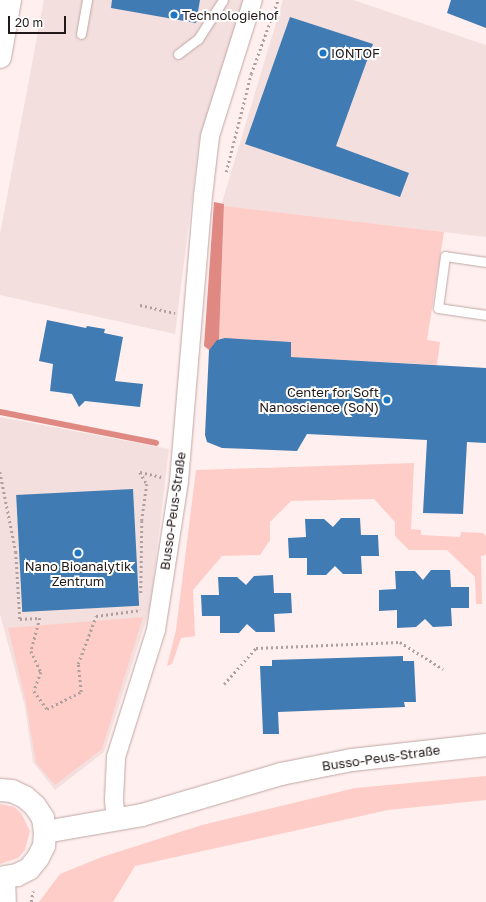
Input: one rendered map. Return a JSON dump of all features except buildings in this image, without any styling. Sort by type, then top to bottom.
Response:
[{"type":"main road","points":[[0,57],[10,0]]},
{"type":"main road","name":"Busso-Peus-Straße","points":[[46,832],[116,820],[164,809],[281,774],[352,760],[486,745]]},
{"type":"main road","points":[[0,790],[12,791],[25,797],[35,806],[43,818],[46,832],[44,846],[38,858],[29,869],[17,876],[2,878],[5,902]]},
{"type":"street","name":"Busso-Peus-Straße","points":[[116,820],[114,800],[116,757],[143,678],[156,630],[179,481],[202,196],[210,136],[253,0]]},
{"type":"lane","points":[[81,34],[88,0]]},
{"type":"lane","points":[[178,54],[198,39],[223,0]]},
{"type":"lane","points":[[486,262],[445,256],[438,308],[486,315]]},
{"type":"path","points":[[226,174],[252,74],[278,0]]},
{"type":"path","points":[[140,305],[178,314]]},
{"type":"path","points":[[0,472],[16,552],[20,619],[40,618],[31,651],[41,672],[34,691],[47,708],[82,692],[78,664],[96,616],[141,610],[141,603]]},
{"type":"path","points":[[140,472],[147,484],[142,521],[141,595]]},
{"type":"path","points":[[224,684],[256,648],[400,642],[443,669]]},
{"type":"shaded area","name":"Technologiehof","points":[[44,0],[246,0],[199,142],[175,334],[0,295],[0,234]]},
{"type":"shaded area","points":[[283,0],[353,0],[486,45],[486,237],[221,206]]},
{"type":"shaded area","points":[[214,202],[224,204],[219,339],[209,350],[204,346]]},
{"type":"shaded area","points":[[224,206],[444,232],[427,340],[440,342],[437,365],[291,357],[291,342],[219,339]]},
{"type":"shaded area","points":[[0,417],[169,449],[150,608],[104,752],[55,790],[33,762],[25,707],[0,614]]},
{"type":"shaded area","points":[[414,463],[411,529],[421,530],[421,535],[460,537],[461,532],[483,533],[486,536],[486,555],[481,556],[482,604],[476,604],[475,577],[447,550],[409,550],[395,536],[395,522],[374,499],[291,501],[270,522],[270,540],[260,555],[222,556],[193,590],[195,636],[181,638],[172,664],[167,666],[176,630],[196,470]]},
{"type":"shaded area","points":[[143,617],[102,749],[55,785],[36,763],[26,702],[8,628]]},
{"type":"shaded area","points":[[486,776],[486,800],[388,810],[135,866],[113,902],[39,902],[60,874],[102,857],[202,825],[355,788]]},
{"type":"shaded area","points":[[0,804],[14,807],[21,813],[30,831],[25,850],[18,858],[0,864]]},
{"type":"waterway","points":[[0,412],[156,443]]},
{"type":"place","name":"Technologiehof","points":[[174,15]]},
{"type":"place","name":"IONTOF","points":[[323,53]]},
{"type":"place","name":"Center for Soft Nanoscience (SoN)","points":[[387,400]]},
{"type":"place","name":"Nano Bioanalytik Zentrum","points":[[78,553]]}]
